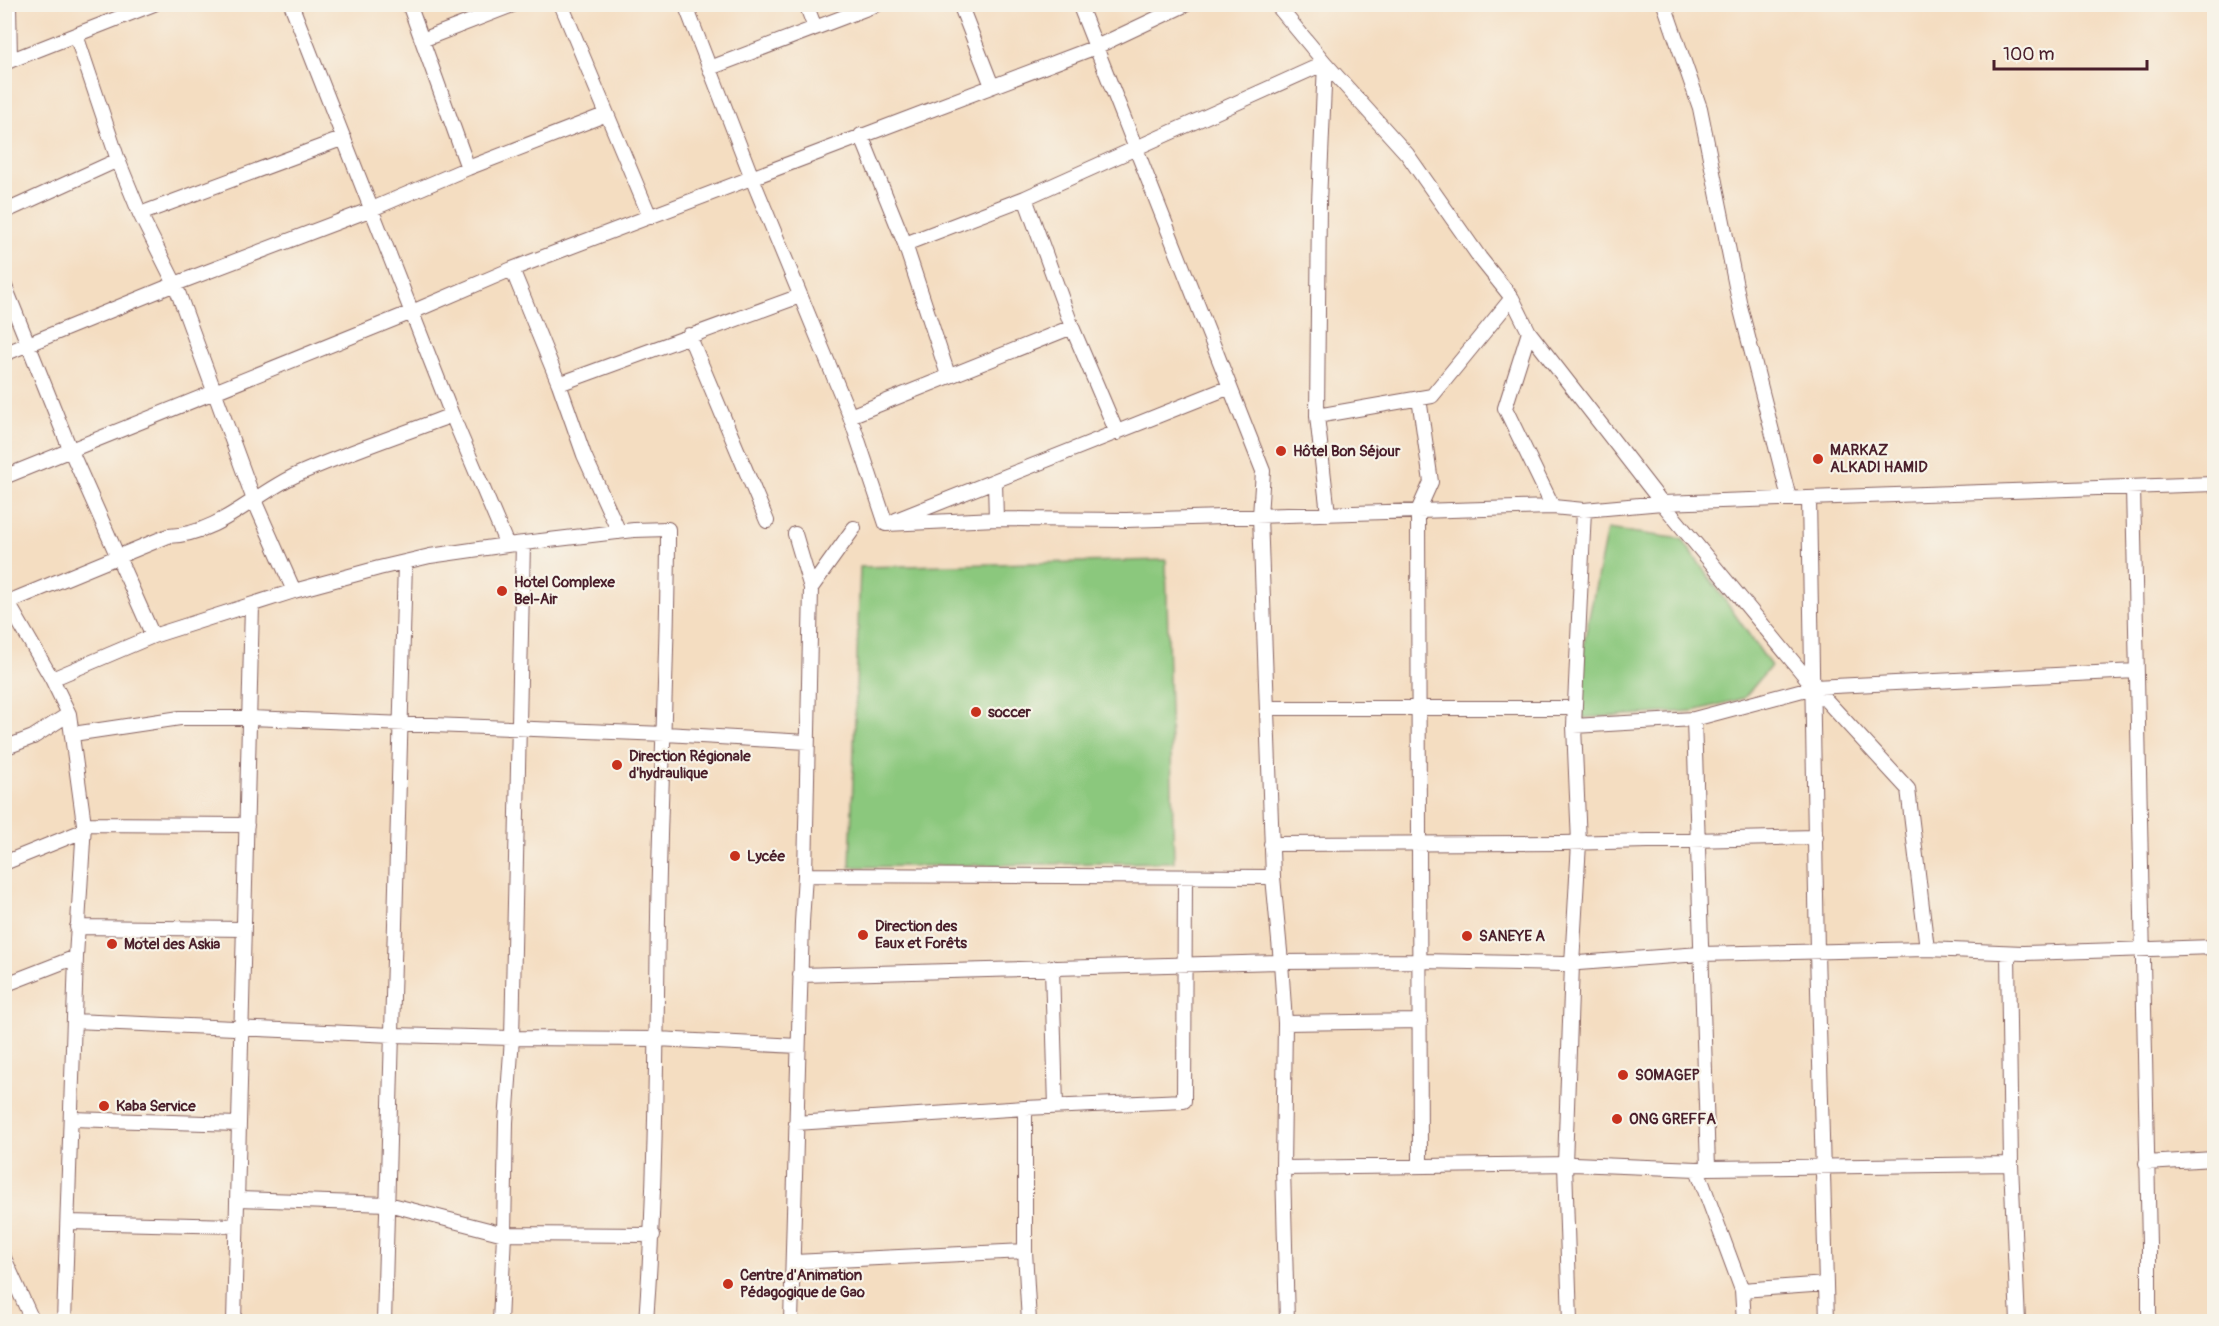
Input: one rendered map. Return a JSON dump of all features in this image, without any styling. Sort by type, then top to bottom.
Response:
[{"type":"street","points":[[9,4],[7,62],[154,4]]},
{"type":"street","points":[[291,4],[452,414],[507,545]]},
{"type":"street","points":[[409,4],[468,168]]},
{"type":"street","points":[[422,40],[515,4]]},
{"type":"street","points":[[561,4],[650,217]]},
{"type":"street","points":[[685,4],[752,178],[850,416],[886,524]]},
{"type":"street","points":[[806,4],[816,28]]},
{"type":"street","points":[[710,68],[878,4]]},
{"type":"street","points":[[960,4],[992,86]]},
{"type":"street","points":[[1079,4],[1263,471],[1260,516],[1271,844],[1284,1023],[1283,1168],[1287,1322]]},
{"type":"street","points":[[4,477],[412,312],[512,269],[1096,47],[1187,4]]},
{"type":"street","points":[[1276,4],[1325,63],[1407,154],[1480,258],[1512,298],[1529,332],[1662,503],[1814,687],[1908,789],[1927,949]]},
{"type":"street","points":[[1664,4],[1700,108],[1740,306],[1789,498]]},
{"type":"street","points":[[76,35],[118,160],[140,214],[175,284],[254,500],[294,591]]},
{"type":"street","points":[[905,244],[1025,198],[1325,63]]},
{"type":"street","points":[[1325,63],[1319,202],[1317,416],[1328,514]]},
{"type":"street","points":[[4,354],[175,284],[372,209],[468,168],[607,114]]},
{"type":"street","points":[[861,135],[905,244],[948,375]]},
{"type":"street","points":[[140,214],[344,138]]},
{"type":"street","points":[[4,212],[118,160]]},
{"type":"street","points":[[1025,198],[1072,327],[1117,433]]},
{"type":"street","points":[[512,269],[559,384],[584,455],[619,532]]},
{"type":"street","points":[[4,284],[70,449],[153,636]]},
{"type":"street","points":[[559,384],[689,335],[800,297]]},
{"type":"street","points":[[1317,416],[1432,396],[1512,298]]},
{"type":"street","points":[[850,416],[1072,327]]},
{"type":"street","points":[[1529,332],[1505,408],[1553,507]]},
{"type":"street","points":[[689,335],[767,521]]},
{"type":"street","points":[[886,524],[1230,387]]},
{"type":"street","points":[[1419,398],[1431,482],[1418,511],[1420,1164]]},
{"type":"street","points":[[64,1322],[77,927],[84,828],[69,714],[7,599],[168,536],[180,536],[208,528],[293,476],[452,414]]},
{"type":"street","points":[[995,482],[996,519]]},
{"type":"street","points":[[886,524],[996,519],[1126,520],[1553,507],[1584,510],[1662,503],[2214,484]]},
{"type":"street","points":[[2133,487],[2149,1322]]},
{"type":"street","points":[[1809,498],[1817,952],[1827,1322]]},
{"type":"street","points":[[1570,1322],[1565,1164],[1578,843],[1574,726],[1584,510]]},
{"type":"street","points":[[811,588],[854,528]]},
{"type":"street","points":[[52,679],[153,636],[294,591],[405,562],[430,556],[507,545],[619,532],[668,529],[668,624],[658,917],[653,1235],[646,1322]]},
{"type":"street","points":[[791,1322],[800,975],[805,876],[811,588],[795,534]]},
{"type":"street","points":[[500,1322],[506,1122],[512,1038],[523,543]]},
{"type":"street","points":[[384,1322],[405,562]]},
{"type":"street","points":[[234,1322],[252,605]]},
{"type":"street","points":[[1574,726],[1694,719],[1814,687],[2136,671]]},
{"type":"street","points":[[1267,708],[1419,706],[1575,708]]},
{"type":"street","points":[[4,748],[33,737],[69,714]]},
{"type":"street","points":[[73,734],[180,718],[249,718],[664,734],[807,742]]},
{"type":"street","points":[[1694,719],[1700,954],[1702,1169],[1742,1290],[1744,1322]]},
{"type":"street","points":[[4,862],[84,828],[247,825]]},
{"type":"street","points":[[1271,844],[1578,843],[1697,838],[1816,837]]},
{"type":"street","points":[[805,876],[1273,877]]},
{"type":"street","points":[[796,1123],[1025,1108],[1184,1101],[1185,877]]},
{"type":"street","points":[[77,927],[244,929]]},
{"type":"street","points":[[800,975],[1281,962],[1420,961],[1572,964],[1700,954],[1927,949],[2008,953],[2142,951],[2214,947]]},
{"type":"street","points":[[2008,953],[2011,1164],[2018,1322]]},
{"type":"street","points":[[4,985],[76,957]]},
{"type":"street","points":[[1052,967],[1056,1107]]},
{"type":"street","points":[[74,1021],[393,1035],[657,1039],[798,1046]]},
{"type":"street","points":[[1284,1023],[1420,1021]]},
{"type":"street","points":[[1025,1108],[1029,1322]]},
{"type":"street","points":[[71,1119],[239,1124]]},
{"type":"street","points":[[2146,1163],[2214,1159]]},
{"type":"street","points":[[1283,1168],[1420,1164],[1565,1164],[1702,1169],[2011,1164]]},
{"type":"street","points":[[237,1199],[388,1204],[504,1234],[653,1235]]},
{"type":"street","points":[[68,1222],[236,1226]]},
{"type":"street","points":[[794,1262],[1026,1251]]},
{"type":"street","points":[[5,1263],[33,1322]]},
{"type":"street","points":[[1742,1290],[1826,1284]]},
{"type":"green space","points":[[1607,529],[1682,539],[1771,666],[1744,698],[1694,711],[1581,718],[1584,642]]},
{"type":"green space","points":[[1166,560],[1174,862],[850,867],[860,567]]},
{"type":"place","name":"Hôtel Bon Séjour","points":[[1281,451]]},
{"type":"place","name":"MARKAZ ALKADI HAMID","points":[[1818,459]]},
{"type":"place","name":"Hotel Complexe Bel-Air","points":[[502,591]]},
{"type":"place","name":"soccer","points":[[976,712]]},
{"type":"place","name":"Direction Régionale d'hydraulique","points":[[617,765]]},
{"type":"place","name":"Lycée","points":[[735,856]]},
{"type":"place","name":"Direction des Eaux et Forêts","points":[[863,935]]},
{"type":"place","name":"SANEYE A","points":[[1467,936]]},
{"type":"place","name":"Motel des Askia","points":[[112,944]]},
{"type":"place","name":"SOMAGEP","points":[[1623,1075]]},
{"type":"place","name":"Kaba Service","points":[[104,1106]]},
{"type":"place","name":"ONG GREFFA","points":[[1617,1119]]},
{"type":"place","name":"Centre d'Animation Pédagogique de Gao","points":[[728,1284]]}]
